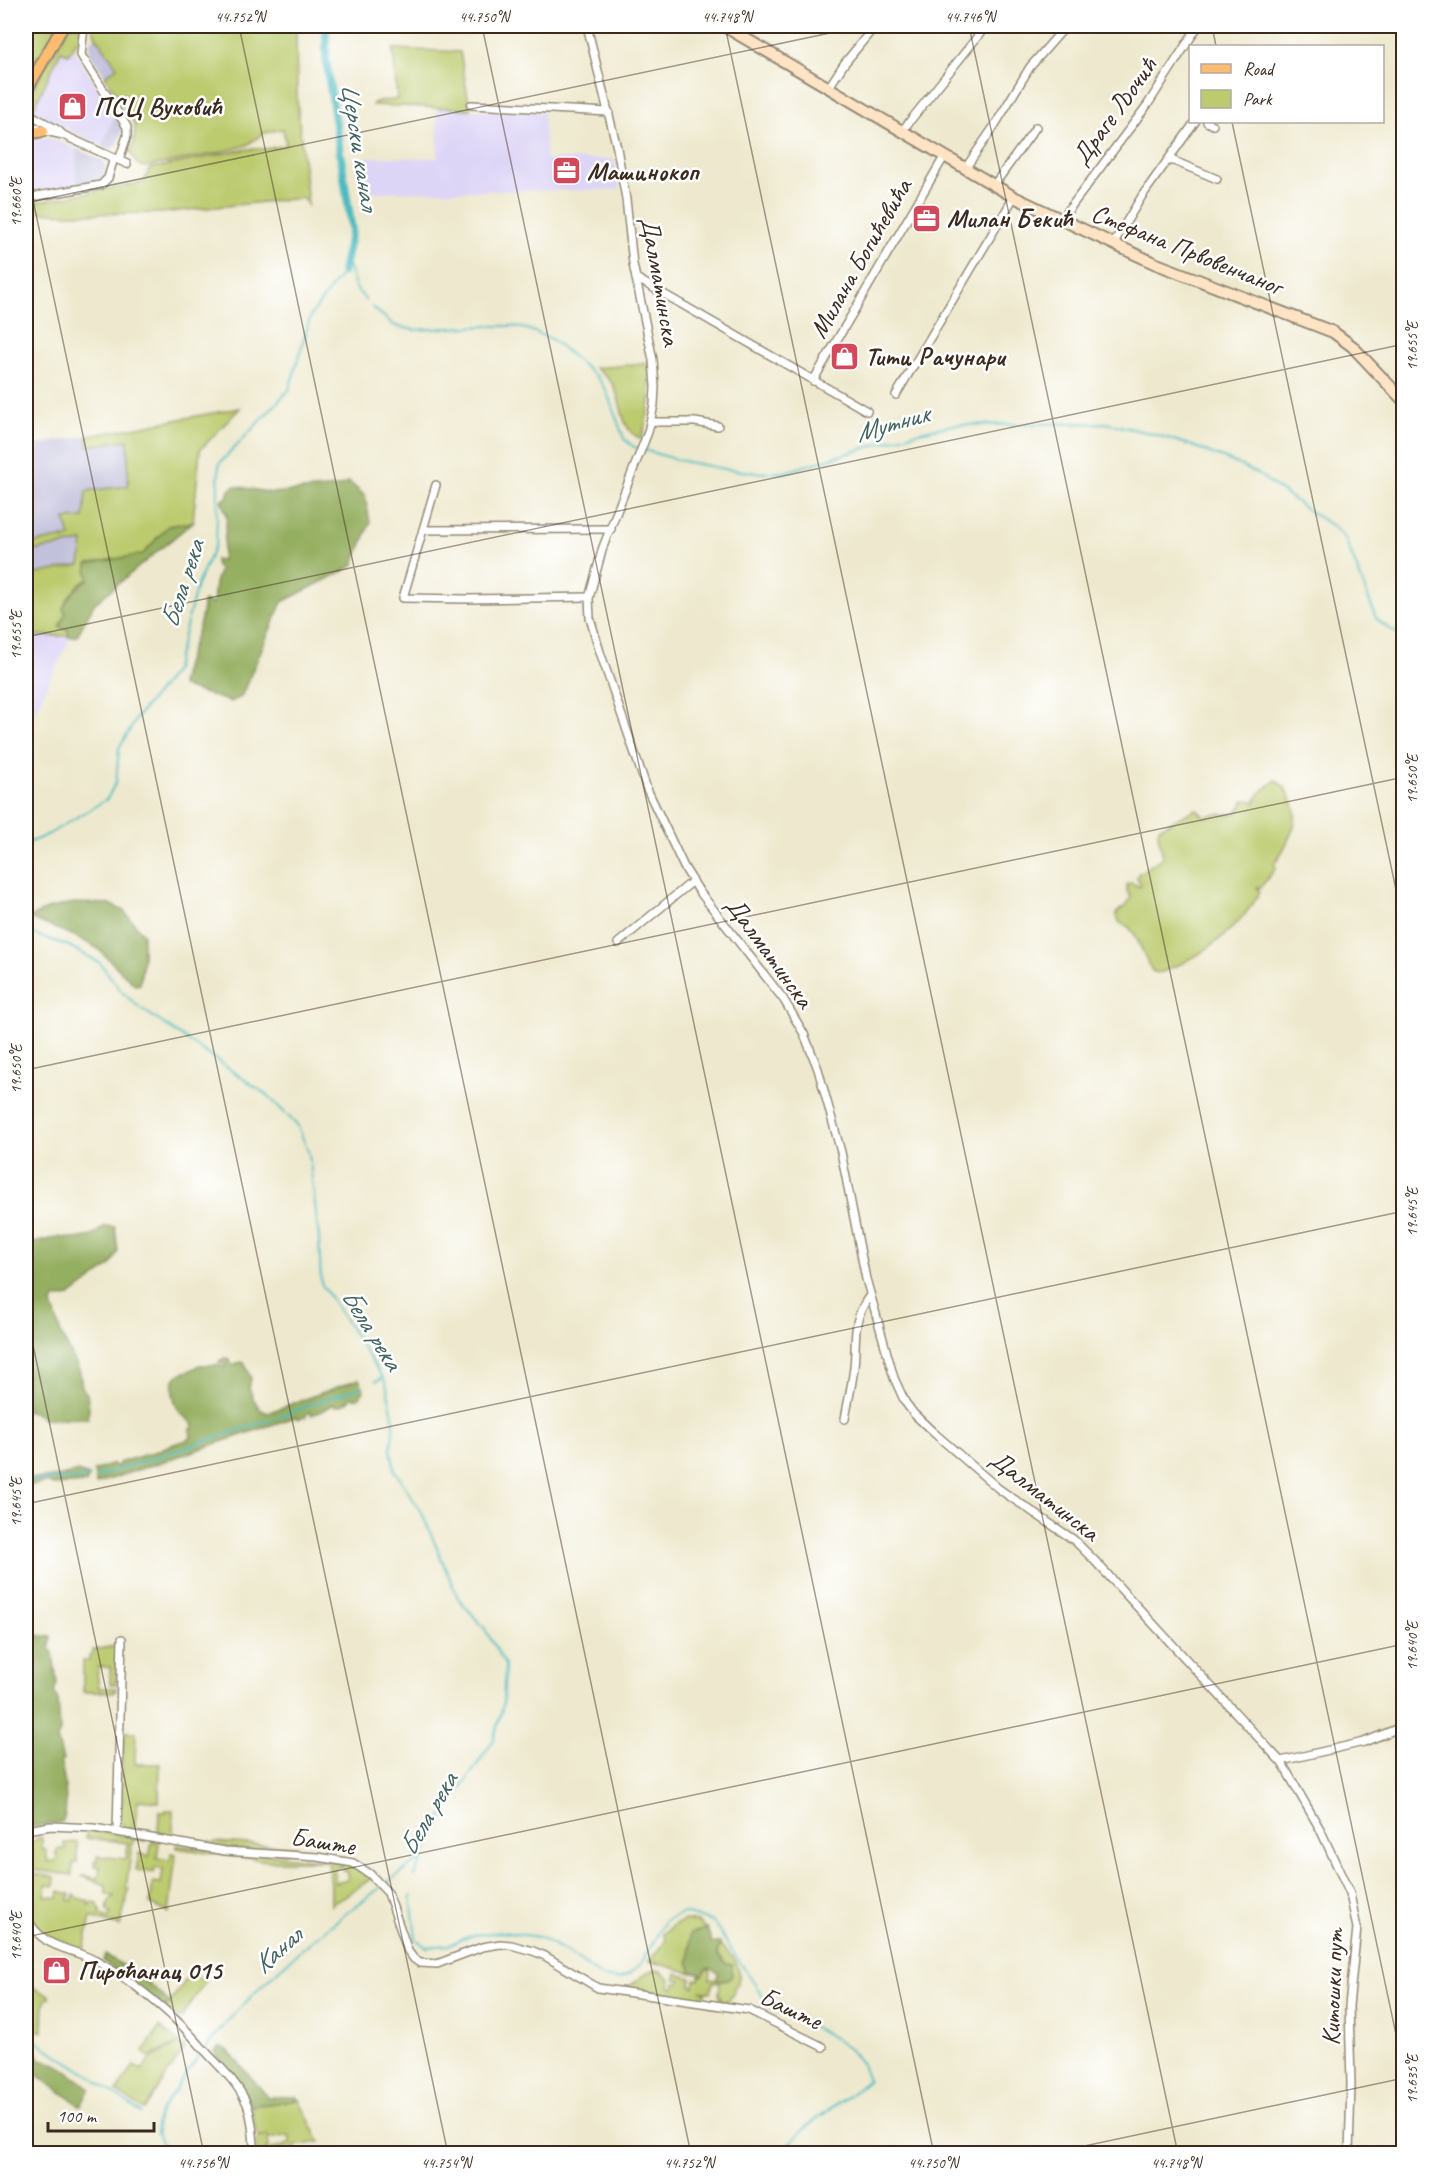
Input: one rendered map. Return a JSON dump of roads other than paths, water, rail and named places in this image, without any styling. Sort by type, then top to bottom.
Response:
[{"type":"main road","points":[[26,91],[63,26]]},
{"type":"main road","points":[[26,80],[40,64]]},
{"type":"main road","points":[[26,134],[43,131]]},
{"type":"street","points":[[26,198],[101,184],[108,178],[127,136],[127,127],[81,55],[84,26]]},
{"type":"street","name":"Далматинска","points":[[588,26],[609,112],[626,199],[636,278],[653,360],[654,405],[645,441],[600,559],[589,597],[590,618],[647,789],[693,881],[784,1000],[818,1069],[838,1141],[870,1295],[894,1378],[905,1402],[914,1414],[999,1489],[1074,1540],[1281,1761],[1320,1829]]},
{"type":"street","name":"Стефана Првовенчаног","points":[[724,26],[944,157],[1061,220],[1182,274],[1333,332],[1352,346],[1404,401]]},
{"type":"street","points":[[829,87],[875,26]]},
{"type":"street","points":[[902,132],[986,26]]},
{"type":"street","points":[[965,169],[1030,68],[1066,26]]},
{"type":"street","name":"Драге Љочић","points":[[1061,220],[1155,95],[1198,26]]},
{"type":"street","points":[[471,105],[609,112]]},
{"type":"street","points":[[26,112],[63,135]]},
{"type":"street","points":[[26,123],[43,131],[63,135],[127,164]]},
{"type":"street","points":[[1113,244],[1122,227],[1193,123]]},
{"type":"street","points":[[994,185],[1036,127]]},
{"type":"street","name":"Милана Богићевића","points":[[813,381],[944,157]]},
{"type":"street","points":[[1168,160],[1217,179]]},
{"type":"street","points":[[896,395],[1014,196]]},
{"type":"street","points":[[636,278],[867,411]]},
{"type":"street","points":[[650,422],[694,422],[718,426]]},
{"type":"street","points":[[436,485],[403,598],[589,597]]},
{"type":"street","points":[[423,530],[611,529]]},
{"type":"street","points":[[618,943],[693,881]]},
{"type":"street","points":[[845,1419],[854,1368],[858,1315],[870,1295]]},
{"type":"street","points":[[117,1831],[122,1639]]},
{"type":"street","points":[[1281,1761],[1364,1742],[1404,1726]]},
{"type":"street","name":"Баште","points":[[26,1830],[64,1826],[117,1831],[225,1851],[343,1860],[359,1866],[388,1893],[408,1951],[420,1963],[437,1964],[491,1945],[511,1945],[545,1956],[598,1988],[749,2010],[823,2047]]},
{"type":"street","name":"Китошки пут","points":[[1320,1829],[1350,1894],[1357,1928],[1349,2006],[1351,2084],[1349,2154]]},
{"type":"street","points":[[26,1917],[36,1934],[44,1940],[93,1960],[127,1980],[197,2040],[234,2082],[247,2105],[255,2154]]},
{"type":"waterway","name":"Церски канал","points":[[326,26],[326,60],[352,230],[343,272]]},
{"type":"waterway","name":"Мутник","points":[[346,259],[356,288],[366,301]]},
{"type":"waterway","name":"Бела река","points":[[26,844],[49,834],[107,799],[116,782],[119,748],[138,716],[174,672],[197,585],[216,543],[219,464],[289,390],[311,315],[343,272]]},
{"type":"waterway","name":"Мутник","points":[[372,307],[395,326],[415,330],[514,326],[553,340],[598,378],[606,390],[624,439],[634,447],[678,460],[724,469],[759,473],[785,472],[919,432],[953,425],[1106,423],[1190,445],[1258,474],[1333,526],[1345,538],[1376,618],[1404,637]]},
{"type":"waterway","name":"Бела река","points":[[26,932],[67,945],[100,963],[122,992],[139,1007],[267,1095],[298,1126],[309,1154],[319,1238],[321,1283],[386,1383],[394,1421],[391,1450],[395,1471],[422,1513],[458,1598],[485,1629],[505,1665],[503,1705],[493,1741],[445,1812],[414,1876]]},
{"type":"waterway","name":"Бела река","points":[[376,1381],[383,1378]]},
{"type":"waterway","points":[[96,1477],[361,1387]]},
{"type":"waterway","points":[[26,1481],[89,1478]]},
{"type":"waterway","name":"Канал","points":[[169,2154],[157,2133],[156,2125],[159,2115],[202,2052],[229,2020],[289,1960],[423,1857]]},
{"type":"waterway","name":"Бела река","points":[[411,1896],[416,1939],[426,1947],[448,1945],[473,1935],[503,1932],[539,1937],[567,1952],[602,1977],[617,1979],[629,1974],[640,1965],[666,1920],[684,1913],[713,1922],[770,2007],[829,2035],[849,2049],[862,2064],[868,2080],[811,2123],[781,2154]]},
{"type":"waterway","points":[[26,2035],[89,2075],[141,2113]]},
{"type":"place","name":"ПСЦ Вуковић","points":[[73,106]]},
{"type":"place","name":"Машинокоп","points":[[566,171]]},
{"type":"place","name":"Милан Бекић","points":[[926,218]]},
{"type":"place","name":"Тити Рачунари","points":[[844,356]]},
{"type":"place","name":"Пироћанац 015","points":[[57,1970]]}]
